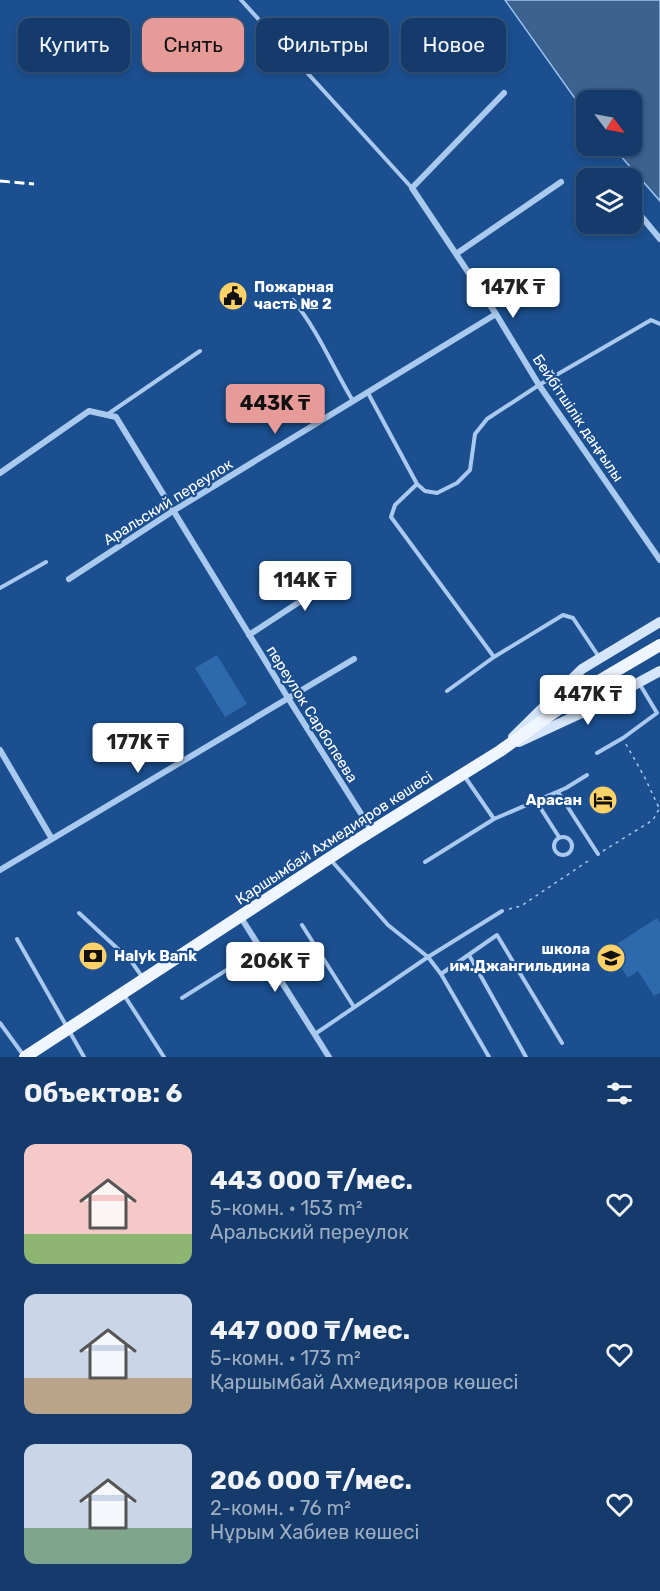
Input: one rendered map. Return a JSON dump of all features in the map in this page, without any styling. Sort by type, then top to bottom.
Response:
[{"type":"main road","name":"Қаршымбай Ахмедияров көшесі","points":[[24,1057],[372,831],[500,751],[592,685],[660,645]]},
{"type":"street","points":[[412,188],[504,93]]},
{"type":"street","points":[[456,254],[561,182]]},
{"type":"street","name":"Бейбітшілік даңғылы","points":[[412,188],[540,385],[660,560]]},
{"type":"street","points":[[642,217],[660,239]]},
{"type":"street","name":"Аральский переулок","points":[[69,579],[173,511],[496,314]]},
{"type":"street","points":[[0,473],[89,411],[108,415]]},
{"type":"street","name":"переулок Сарбопеева","points":[[108,415],[116,417],[372,831]]},
{"type":"street","points":[[249,635],[348,570]]},
{"type":"street","points":[[500,751],[569,680],[600,658],[660,622]]},
{"type":"street","points":[[0,870],[354,659]]},
{"type":"street","points":[[500,751],[586,711],[660,671]]},
{"type":"street","points":[[0,750],[52,839]]},
{"type":"street","points":[[240,916],[329,1057]]},
{"type":"lane","points":[[241,0],[412,188]]},
{"type":"lane","points":[[293,300],[310,321],[353,402]]},
{"type":"lane","points":[[369,393],[417,484],[425,491],[437,493],[457,483],[470,470],[475,434],[487,420],[540,385],[651,320],[660,324]]},
{"type":"lane","points":[[108,415],[200,351]]},
{"type":"lane","points":[[417,484],[394,505],[391,517],[494,657]]},
{"type":"lane","points":[[0,588],[46,562]]},
{"type":"lane","points":[[447,691],[494,657],[563,615],[573,618],[600,658]]},
{"type":"lane","points":[[597,753],[623,738],[657,713],[639,682]]},
{"type":"lane","points":[[463,774],[494,819]]},
{"type":"lane","points":[[425,862],[494,819],[558,792],[587,775]]},
{"type":"lane","points":[[558,792],[598,854]]},
{"type":"lane","points":[[536,801],[559,837]]},
{"type":"lane","points":[[559,837],[567,837],[572,841],[573,847],[568,854],[562,855],[555,849],[555,842],[559,837]]},
{"type":"lane","points":[[329,859],[388,925],[428,957],[441,974],[489,1057]]},
{"type":"lane","points":[[315,1034],[428,957],[502,911]]},
{"type":"lane","points":[[79,913],[131,961],[143,979]]},
{"type":"lane","points":[[302,925],[354,1007]]},
{"type":"lane","points":[[441,974],[497,935],[562,1043]]},
{"type":"lane","points":[[17,939],[84,1057]]},
{"type":"lane","points":[[182,998],[260,948]]},
{"type":"lane","points":[[469,955],[526,1057]]},
{"type":"lane","points":[[123,993],[164,1057]]},
{"type":"lane","points":[[0,1023],[24,1057]]},
{"type":"path","points":[[502,911],[520,906],[653,820],[660,810],[623,738]]},
{"type":"shaded area","points":[[505,0],[660,0],[660,201],[642,180],[642,168],[631,168],[621,156],[642,156],[642,90],[576,90],[576,100]]},
{"type":"shaded area","points":[[217,655],[247,704],[225,717],[195,668]]},
{"type":"shaded area","points":[[657,918],[660,923],[660,993],[654,996],[638,971],[628,978],[609,949]]},
{"type":"railway","points":[[0,181],[34,184]]},
{"type":"place","name":"Пожарная часть № 2","points":[[233,296]]},
{"type":"place","name":"Арасан","points":[[603,800]]},
{"type":"place","name":"Halyk Bank","points":[[93,956]]},
{"type":"place","name":"школа им.Джангильдина","points":[[611,958]]}]
